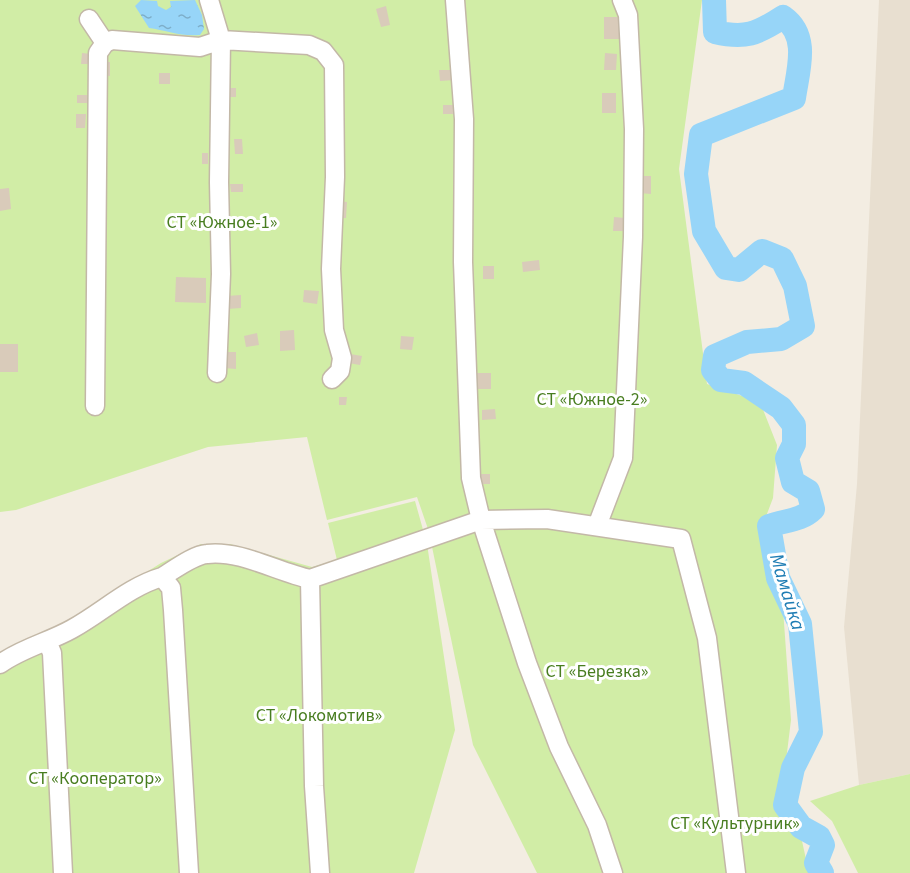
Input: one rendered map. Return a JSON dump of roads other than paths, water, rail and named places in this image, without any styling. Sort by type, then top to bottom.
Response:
[{"type":"street","points":[[208,0],[221,40],[219,182],[221,274],[217,373]]},
{"type":"street","points":[[455,0],[464,118],[463,262],[471,478],[481,520],[527,663],[559,747],[597,825],[613,873]]},
{"type":"street","points":[[597,526],[622,458],[628,364],[634,129],[628,15],[622,0]]},
{"type":"street","points":[[89,19],[105,43]]},
{"type":"street","points":[[95,406],[95,151],[98,53],[105,43],[112,40],[200,48],[221,40],[309,45],[323,51],[334,65],[336,177],[331,269],[334,330],[342,357],[340,371],[332,379]]},
{"type":"street","points":[[0,664],[102,612],[128,591],[162,577],[205,554],[233,555],[287,574],[310,579],[481,520],[547,519],[674,536],[681,539],[686,551],[707,638],[736,873]]},
{"type":"street","points":[[162,577],[171,588],[189,873]]},
{"type":"street","points":[[310,579],[314,786],[320,873]]},
{"type":"street","points":[[47,641],[52,653],[63,873]]},
{"type":"water","points":[[141,0],[157,1],[158,6],[166,10],[171,7],[170,1],[195,0],[202,15],[204,29],[200,35],[193,35],[149,28],[135,6]]},
{"type":"waterway","name":"Мамайка","points":[[714,0],[715,32],[735,35],[750,34],[766,28],[783,17],[797,34],[799,44],[799,65],[794,98],[701,135],[696,174],[704,231],[726,268],[739,270],[762,251],[782,259],[795,286],[803,326],[781,339],[747,342],[715,356],[713,370],[721,380],[744,383],[781,408],[794,425],[794,444],[787,458],[793,482],[808,491],[813,509],[798,518],[769,526],[778,578],[800,624],[811,732],[793,768],[785,805],[801,827],[819,837],[823,845],[816,863],[822,873]]},
{"type":"park label","name":"СТ «Южное-1»","points":[[222,222]]},
{"type":"park label","name":"СТ «Южное-2»","points":[[592,399]]},
{"type":"park label","name":"СТ «Березка»","points":[[597,671]]},
{"type":"park label","name":"СТ «Локомотив»","points":[[319,715]]},
{"type":"park label","name":"СТ «Кооператор»","points":[[95,778]]},
{"type":"park label","name":"СТ «Культурник»","points":[[735,823]]}]
